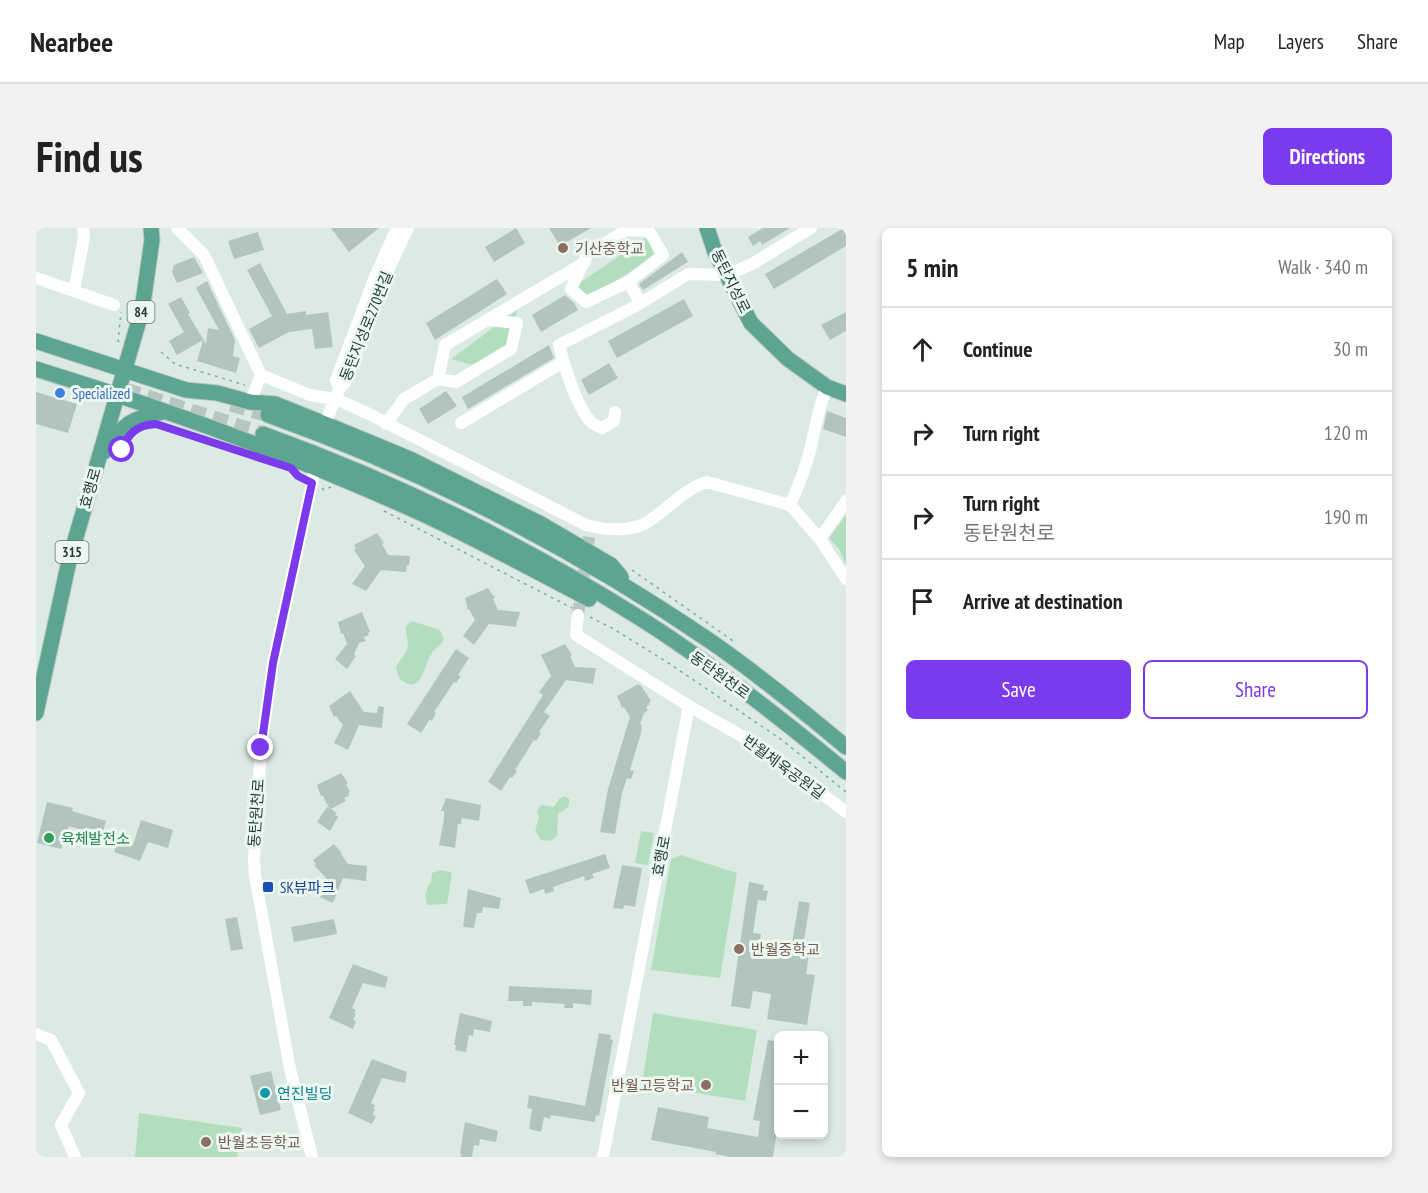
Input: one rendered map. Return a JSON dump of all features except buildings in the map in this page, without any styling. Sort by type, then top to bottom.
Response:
[{"type":"main road","name":"효행로","points":[[36,712],[42,654],[142,310],[152,240],[151,228]]},
{"type":"main road","name":"동탄지성로","points":[[707,228],[715,252],[751,323],[788,359],[827,387],[846,394]]},
{"type":"main road","points":[[36,341],[186,390],[217,393],[250,402],[275,405],[410,459],[541,524],[610,566],[638,594]]},
{"type":"main road","points":[[36,369],[117,394],[166,417],[314,476],[427,516],[600,605],[628,612]]},
{"type":"main road","points":[[166,417],[172,397],[186,390]]},
{"type":"main road","name":"동탄원천로","points":[[268,415],[332,438],[447,490],[565,551],[638,594],[715,645],[846,747]]},
{"type":"main road","points":[[99,459],[130,421],[141,416],[166,417]]},
{"type":"main road","name":"동탄원천로","points":[[263,434],[323,456],[438,507],[516,547],[628,612],[744,692],[846,772]]},
{"type":"street","points":[[74,291],[84,237],[83,228]]},
{"type":"street","points":[[177,228],[204,255],[261,375],[310,395],[337,394],[386,424],[586,525],[600,528],[638,527],[695,486],[707,482],[790,505],[820,539],[846,579]]},
{"type":"street","points":[[337,394],[336,380],[375,277],[397,228]]},
{"type":"street","name":"동탄지성로270번길","points":[[325,424],[337,394],[345,382],[383,281],[408,228]]},
{"type":"street","points":[[615,412],[614,421],[602,428],[591,423],[563,362],[559,345],[640,303],[688,274],[727,275],[752,264],[811,228]]},
{"type":"street","points":[[626,230],[649,231],[663,255],[628,282],[586,302],[571,289],[587,255],[626,230]]},
{"type":"street","points":[[438,379],[446,345],[584,262]]},
{"type":"street","points":[[36,278],[114,305]]},
{"type":"street","points":[[628,282],[640,303]]},
{"type":"street","points":[[386,424],[404,399],[438,379],[456,382],[511,349],[517,324],[488,320]]},
{"type":"street","points":[[461,423],[563,362]]},
{"type":"street","points":[[250,402],[261,375]]},
{"type":"street","points":[[790,505],[801,482],[811,447],[814,426],[827,387]]},
{"type":"street","name":"동탄원천로","points":[[312,1157],[290,1069],[254,860],[261,748],[273,663],[314,476]]},
{"type":"street","points":[[820,539],[846,501]]},
{"type":"street","points":[[586,525],[589,537]]},
{"type":"street","points":[[579,613],[576,635],[689,706]]},
{"type":"street","name":"반월체육공원길","points":[[689,706],[759,746],[846,812]]},
{"type":"street","name":"효행로","points":[[603,1157],[689,706]]},
{"type":"street","points":[[36,1034],[51,1040],[79,1093],[61,1125],[75,1157]]},
{"type":"path","points":[[114,305],[122,308],[118,341],[130,351]]},
{"type":"path","points":[[166,417],[202,438]]},
{"type":"path","points":[[314,476],[324,490],[338,488]]},
{"type":"path","points":[[380,509],[579,613]]},
{"type":"path","points":[[591,617],[670,664],[782,740],[846,792]]},
{"type":"green space","points":[[647,237],[655,257],[585,299],[575,286]]},
{"type":"green space","points":[[517,310],[511,342],[473,365],[451,359]]},
{"type":"green space","points":[[846,515],[846,565],[839,549],[829,538]]},
{"type":"green space","points":[[412,621],[440,630],[444,639],[432,653],[421,677],[413,684],[399,678],[396,667],[407,649],[406,627]]},
{"type":"green space","points":[[565,796],[569,799],[569,804],[565,810],[558,813],[557,836],[550,841],[541,840],[535,830],[539,818],[537,810],[541,805],[554,807],[559,799]]},
{"type":"green space","points":[[641,831],[654,833],[648,865],[635,863]]},
{"type":"green space","points":[[681,855],[737,873],[720,978],[651,970],[671,859]]},
{"type":"green space","points":[[440,870],[452,874],[447,904],[427,905],[425,894],[431,882],[432,873]]},
{"type":"green space","points":[[653,1013],[757,1030],[745,1101],[642,1084]]},
{"type":"green space","name":"반월초등학교","points":[[139,1113],[242,1128],[237,1157],[135,1157]]},
{"type":"tunnel","points":[[125,390],[263,434]]},
{"type":"tunnel","points":[[231,404],[268,415]]},
{"type":"tunnel","points":[[578,615],[589,537]]},
{"type":"place","name":"기산중학교","points":[[563,248]]},
{"type":"place","name":"Specialized","points":[[60,393]]},
{"type":"place","name":"육체발전소","points":[[49,838]]},
{"type":"place","name":"SK뷰파크","points":[[268,887]]},
{"type":"place","name":"반월중학교","points":[[739,949]]},
{"type":"place","name":"반월고등학교","points":[[706,1085]]},
{"type":"place","name":"연진빌딩","points":[[265,1093]]},
{"type":"place","name":"반월초등학교","points":[[206,1142]]},
{"type":"route","points":[[122,450],[129,435],[136,428],[156,424],[291,468],[298,476],[312,483],[273,663],[261,748]]}]
